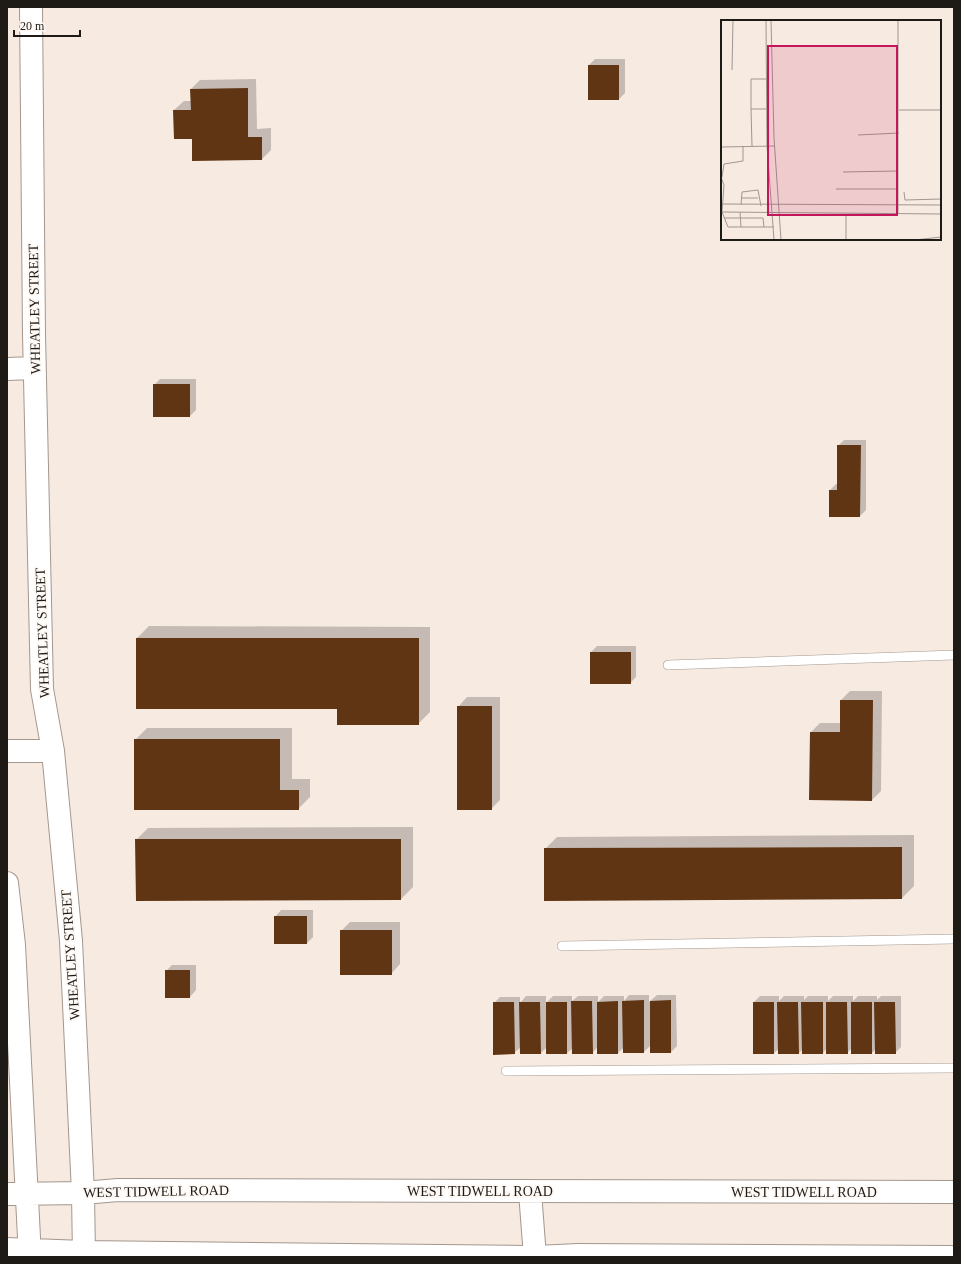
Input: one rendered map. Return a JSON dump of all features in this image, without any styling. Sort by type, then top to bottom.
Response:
[{"type":"main road","name":"WHEATLEY STREET","points":[[31,7],[34,368],[42,689],[53,751],[71,941],[83,1193],[84,1254]]},
{"type":"main road","points":[[7,369],[34,368]]},
{"type":"main road","points":[[7,751],[53,751]]},
{"type":"main road","points":[[7,883],[14,945],[17,1194],[30,1253]]},
{"type":"main road","name":"WEST TIDWELL ROAD","points":[[17,1194],[83,1193],[118,1190],[954,1192]]},
{"type":"main road","points":[[530,1192],[536,1257],[951,1257]]},
{"type":"main road","points":[[7,1249],[30,1253],[84,1254],[527,1257]]},
{"type":"lane","points":[[668,665],[954,655]]},
{"type":"lane","points":[[562,946],[954,939]]},
{"type":"lane","points":[[506,1071],[954,1068]]},
{"type":"building","points":[[588,65],[619,65],[619,100],[588,100]]},
{"type":"building","points":[[248,88],[248,137],[262,137],[262,160],[192,161],[192,139],[174,139],[173,110],[191,110],[190,89]]},
{"type":"building","points":[[153,384],[190,384],[190,417],[153,417]]},
{"type":"building","points":[[837,445],[861,445],[860,517],[829,517],[829,490],[837,490]]},
{"type":"building","points":[[136,638],[419,638],[419,725],[337,725],[337,709],[136,709]]},
{"type":"building","points":[[590,652],[631,652],[631,684],[590,684]]},
{"type":"building","points":[[840,700],[873,700],[872,801],[809,800],[810,732],[840,732]]},
{"type":"building","points":[[457,706],[492,706],[492,810],[457,810]]},
{"type":"building","points":[[134,739],[280,739],[280,790],[299,790],[299,810],[134,810]]},
{"type":"building","points":[[135,839],[401,839],[401,900],[136,901]]},
{"type":"building","points":[[902,847],[902,899],[544,901],[544,848]]},
{"type":"building","points":[[274,916],[307,916],[307,944],[274,944]]},
{"type":"building","points":[[340,930],[392,930],[392,975],[340,975]]},
{"type":"building","points":[[165,970],[190,970],[190,998],[165,998]]},
{"type":"building","points":[[644,1000],[644,1053],[623,1053],[622,1001]]},
{"type":"building","points":[[671,1000],[671,1053],[650,1053],[650,1001]]},
{"type":"building","points":[[571,1001],[592,1001],[593,1054],[572,1054]]},
{"type":"building","points":[[618,1001],[618,1054],[597,1054],[597,1002]]},
{"type":"building","points":[[493,1002],[514,1002],[515,1054],[493,1055]]},
{"type":"building","points":[[519,1002],[540,1002],[541,1054],[520,1054]]},
{"type":"building","points":[[546,1002],[567,1002],[567,1054],[546,1054]]},
{"type":"building","points":[[753,1002],[774,1002],[774,1054],[753,1054]]},
{"type":"building","points":[[777,1002],[798,1002],[799,1054],[778,1054]]},
{"type":"building","points":[[801,1002],[823,1002],[823,1054],[802,1054]]},
{"type":"building","points":[[826,1002],[847,1002],[848,1054],[826,1054]]},
{"type":"building","points":[[851,1002],[872,1002],[872,1054],[851,1054]]},
{"type":"building","points":[[874,1002],[895,1002],[896,1054],[875,1054]]}]
